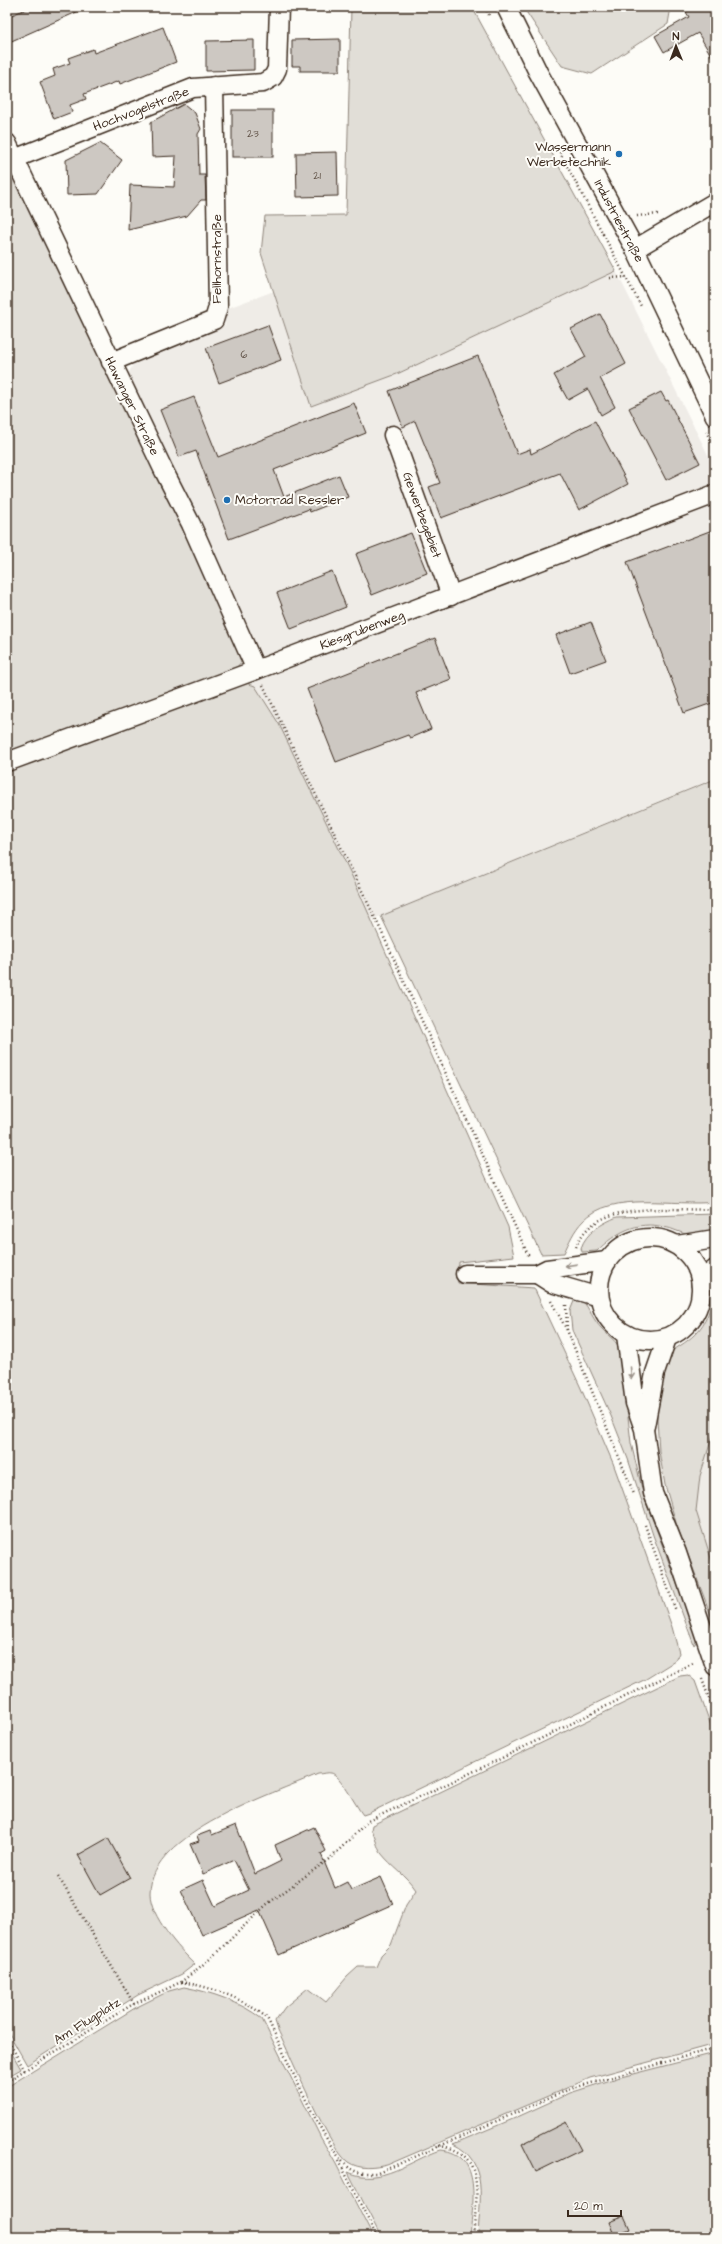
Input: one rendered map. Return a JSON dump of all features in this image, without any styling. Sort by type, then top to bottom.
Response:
[{"type":"street","name":"Hochvogelstraße","points":[[11,151],[193,88],[263,83],[273,77],[277,69],[279,7]]},
{"type":"street","name":"Industriestraße","points":[[506,7],[538,72],[635,249],[715,416]]},
{"type":"street","name":"Fellhornstraße","points":[[111,362],[214,320],[218,307],[214,86]]},
{"type":"street","name":"Hawanger Straße","points":[[11,151],[111,362],[191,524],[256,670]]},
{"type":"street","points":[[635,249],[715,202]]},
{"type":"street","name":"Gewerbegebiet","points":[[393,435],[450,596]]},
{"type":"street","name":"Kiesgrubenweg","points":[[7,762],[256,670],[715,494]]},
{"type":"street","points":[[702,1285],[697,1266],[685,1251],[677,1245],[658,1238],[639,1238],[626,1243],[615,1250],[607,1260],[599,1278],[599,1297],[608,1319],[626,1335],[646,1340],[667,1338],[676,1334],[690,1321],[699,1304],[702,1285],[709,1274],[715,1269]]},
{"type":"street","points":[[677,1245],[715,1239]]},
{"type":"street","points":[[465,1274],[536,1274],[547,1269],[607,1260]]},
{"type":"street","points":[[536,1274],[551,1283],[599,1297]]},
{"type":"street","points":[[626,1335],[635,1403],[644,1429],[653,1493],[677,1553],[715,1666]]},
{"type":"street","points":[[644,1429],[655,1373],[667,1338]]},
{"type":"path","points":[[256,670],[378,924],[536,1274]]},
{"type":"path","name":"Am Flugplatz","points":[[7,2081],[134,2004],[181,1982],[210,1959],[266,1906],[333,1856],[368,1821],[496,1761],[695,1662]]},
{"type":"path","points":[[58,1876],[134,2004]]},
{"type":"path","points":[[181,1982],[198,1984],[246,2002],[252,2005],[267,2018],[325,2137],[338,2159],[377,2237]]},
{"type":"path","points":[[7,2038],[25,2071]]},
{"type":"path","points":[[338,2159],[351,2170],[363,2173],[378,2173],[531,2108],[570,2089],[715,2048]]},
{"type":"path","points":[[439,2146],[459,2150],[472,2165],[476,2191],[473,2237]]},
{"type":"shaded area","points":[[351,7],[472,7],[616,271],[397,374],[311,406],[261,253],[265,216],[346,215]]},
{"type":"shaded area","points":[[523,7],[671,7],[668,24],[592,74],[562,66]]},
{"type":"shaded area","points":[[7,159],[190,540],[239,653],[241,662],[233,672],[7,756]]},
{"type":"shaded area","points":[[616,271],[715,469],[715,778],[371,920],[279,725],[259,692],[252,685],[241,662],[239,653],[128,383],[128,374],[136,359],[225,325],[225,309],[274,291],[311,406],[397,374]]},
{"type":"shaded area","points":[[246,683],[255,686],[279,724],[351,874],[508,1227],[514,1256],[459,1262],[458,1283],[534,1288],[580,1386],[613,1463],[672,1627],[679,1653],[675,1661],[646,1679],[369,1813],[363,1815],[339,1779],[331,1773],[326,1773],[318,1774],[245,1805],[217,1818],[191,1834],[170,1852],[155,1871],[150,1893],[151,1902],[155,1912],[166,1932],[195,1964],[182,1974],[138,1995],[27,2065],[7,2030],[7,768]]},
{"type":"shaded area","points":[[715,779],[715,1202],[645,1202],[610,1206],[595,1211],[583,1221],[574,1232],[564,1253],[541,1254],[381,916]]},
{"type":"shaded area","points":[[715,1214],[715,1232],[690,1235],[654,1225],[645,1225],[619,1234],[597,1251],[582,1252],[581,1248],[583,1242],[591,1233],[601,1225],[617,1217]]},
{"type":"shaded area","points":[[715,1292],[715,1428],[700,1476],[696,1511],[715,1571],[715,1626],[677,1526],[665,1485],[659,1451],[656,1403],[670,1352],[688,1340],[700,1328],[705,1321]]},
{"type":"shaded area","points":[[582,1300],[599,1326],[620,1347],[631,1443],[644,1497],[698,1639],[694,1645],[653,1535],[628,1459],[611,1416],[572,1330],[570,1311],[574,1301]]},
{"type":"shaded area","points":[[715,1415],[715,1581],[696,1529],[694,1493]]},
{"type":"shaded area","points":[[688,1675],[695,1681],[715,1737],[715,2044],[590,2078],[387,2165],[362,2167],[348,2162],[340,2154],[321,2122],[275,2021],[285,2007],[308,1988],[326,2002],[347,1977],[358,1967],[376,1967],[381,1955],[391,1945],[406,1905],[416,1890],[381,1853],[371,1830],[372,1825],[680,1676]]},
{"type":"shaded area","points":[[184,1987],[225,1998],[254,2013],[262,2019],[321,2138],[373,2237],[7,2237],[7,2087],[135,2008],[169,1991]]},
{"type":"shaded area","points":[[7,2045],[21,2069],[7,2077]]},
{"type":"shaded area","points":[[715,2053],[715,2237],[478,2237],[480,2184],[477,2172],[473,2161],[465,2151],[453,2144],[570,2093],[617,2078]]},
{"type":"shaded area","points":[[441,2150],[455,2154],[464,2161],[470,2171],[473,2197],[470,2237],[381,2237],[348,2172],[360,2176],[384,2174]]},
{"type":"building","points":[[31,7],[88,7],[7,43],[7,17]]},
{"type":"building","points":[[693,7],[715,7],[715,62],[698,33],[664,52],[655,36],[689,17],[686,12]]},
{"type":"building","points":[[163,27],[176,62],[120,84],[119,81],[84,94],[86,99],[70,105],[72,112],[54,119],[40,82],[55,76],[53,69],[70,63],[68,58],[93,49],[94,53]]},
{"type":"building","points":[[340,39],[340,71],[300,71],[300,66],[292,66],[292,40]]},
{"type":"building","points":[[254,40],[254,70],[206,71],[206,41]]},
{"type":"building","points":[[184,104],[195,113],[201,129],[198,134],[199,175],[205,175],[206,200],[201,200],[187,216],[128,230],[130,185],[174,187],[176,156],[152,157],[151,122]]},
{"type":"building","points":[[232,110],[273,110],[273,157],[232,157]]},
{"type":"building","points":[[100,143],[122,160],[98,194],[67,195],[66,160]]},
{"type":"building","points":[[337,152],[338,196],[297,197],[296,153]]},
{"type":"building","points":[[600,314],[626,364],[600,378],[615,407],[601,415],[588,389],[568,400],[554,375],[586,357],[571,329]]},
{"type":"building","points":[[268,325],[281,360],[219,383],[206,348]]},
{"type":"building","points":[[478,356],[517,454],[530,449],[531,454],[595,421],[628,484],[579,510],[560,473],[441,518],[429,487],[440,483],[415,421],[403,427],[389,391]]},
{"type":"building","points":[[661,392],[666,401],[668,400],[700,463],[666,480],[629,408]]},
{"type":"building","points":[[194,397],[218,457],[354,403],[366,433],[274,470],[284,497],[339,475],[348,497],[310,512],[309,509],[229,539],[196,451],[179,457],[160,410]]},
{"type":"building","points":[[715,529],[715,702],[684,713],[627,562]]},
{"type":"building","points":[[411,533],[427,573],[372,595],[356,554]]},
{"type":"building","points":[[332,571],[346,607],[291,629],[277,593]]},
{"type":"building","points":[[591,622],[606,660],[570,673],[556,635]]},
{"type":"building","points":[[435,638],[451,679],[416,693],[431,729],[410,738],[408,735],[336,762],[307,689]]},
{"type":"building","points":[[236,1825],[255,1874],[281,1861],[275,1845],[314,1827],[326,1851],[321,1854],[335,1888],[347,1882],[351,1890],[381,1877],[393,1904],[279,1955],[259,1910],[202,1935],[181,1890],[203,1880],[215,1906],[249,1890],[234,1860],[203,1874],[190,1844],[199,1841],[197,1836],[210,1831],[212,1835]]},
{"type":"building","points":[[108,1838],[130,1878],[100,1895],[78,1855]]},
{"type":"building","points":[[566,2122],[581,2150],[536,2172],[522,2144]]},
{"type":"building","points":[[624,2216],[630,2229],[614,2235],[609,2222]]},
{"type":"place","name":"Wassermann Werbetechnik","points":[[619,154]]},
{"type":"place","name":"Motorrad Ressler","points":[[227,500]]}]
